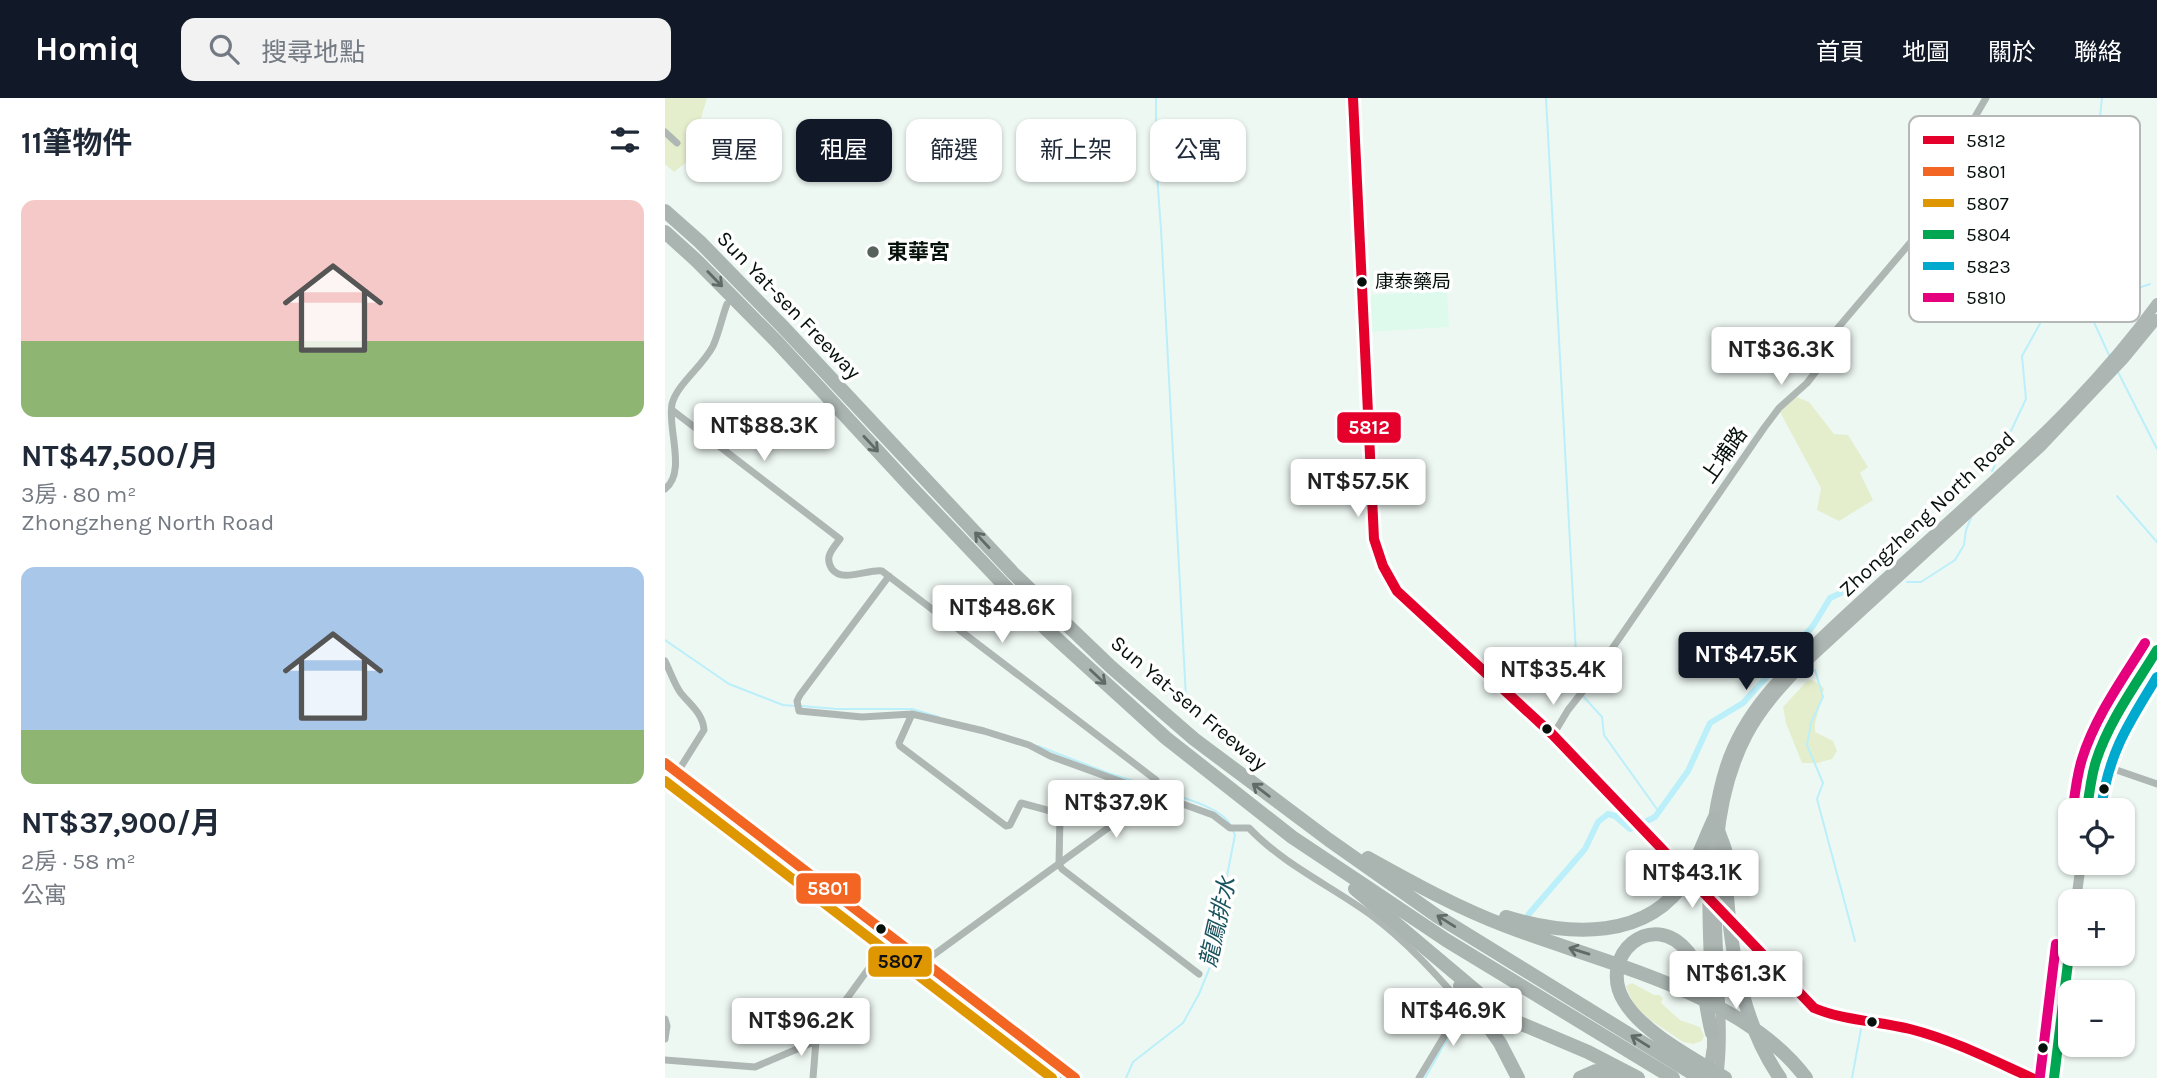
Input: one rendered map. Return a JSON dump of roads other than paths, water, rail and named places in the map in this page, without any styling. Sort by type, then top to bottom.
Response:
[{"type":"highway","name":"Sun Yat-sen Freeway","points":[[665,211],[783,328],[1013,573],[1101,657],[1194,739],[1311,827],[1437,916],[1702,1074]]},
{"type":"highway","name":"Sun Yat-sen Freeway","points":[[665,232],[777,342],[909,486],[1046,629],[1166,738],[1292,837],[1446,940],[1672,1078]]},
{"type":"highway","points":[[1454,902],[1548,927],[1586,930],[1622,926],[1646,916],[1678,890],[1716,826]]},
{"type":"highway","points":[[1716,826],[1726,854],[1727,897],[1737,968],[1763,1049],[1780,1078]]},
{"type":"highway","points":[[1311,827],[1323,829],[1401,876],[1467,911],[1601,958],[1694,996],[1780,1047],[1806,1078]]},
{"type":"highway","points":[[1292,837],[1494,1006],[1517,1022],[1588,1052],[1633,1075]]},
{"type":"highway","points":[[1410,935],[1467,994],[1500,1043],[1518,1078]]},
{"type":"highway","points":[[1712,1033],[1700,979],[1690,954],[1678,942],[1664,935],[1644,936],[1631,943],[1622,954],[1617,972],[1619,993],[1623,1001],[1646,1027],[1702,1074],[1725,1078]]},
{"type":"highway","points":[[1580,1078],[1595,1071],[1633,1075]]},
{"type":"main road","points":[[1353,98],[1374,539],[1381,565],[1397,591],[1553,735],[1814,1008],[1830,1015],[1907,1029],[1947,1040],[2032,1078]]},
{"type":"main road","name":"Zhongzheng North Road","points":[[2123,354],[2157,303]]},
{"type":"main road","name":"Zhongzheng North Road","points":[[1713,942],[1712,879],[1725,765],[1747,719],[1768,690],[2105,374],[2157,319]]},
{"type":"main road","points":[[2089,798],[2096,763],[2109,731],[2157,650]]},
{"type":"main road","points":[[665,763],[670,781],[1075,1078]]},
{"type":"main road","points":[[1702,1074],[1712,1033],[1713,942]]},
{"type":"main road","points":[[1713,942],[1721,1028],[1717,1078]]},
{"type":"main road","points":[[920,966],[1059,1078]]},
{"type":"main road","points":[[2054,1078],[2068,966]]},
{"type":"street","name":"上埔路","points":[[1976,116],[1986,98]]},
{"type":"street","points":[[665,132],[677,142]]},
{"type":"street","name":"上埔路","points":[[1553,735],[1764,428],[1779,408],[1807,383],[1827,357],[1831,337],[1909,245]]},
{"type":"street","points":[[665,489],[670,485],[675,467],[672,410],[676,396],[713,345],[727,304]]},
{"type":"street","points":[[672,410],[840,539],[828,556],[834,573],[841,576],[878,570],[889,576],[1156,780],[1156,793],[920,966]]},
{"type":"street","points":[[889,576],[800,695],[797,706],[799,711],[862,717],[912,714],[984,731],[1030,745],[1059,760],[1213,815],[1230,828],[1249,828],[1258,838],[1385,926],[1416,952],[1463,1005],[1419,1078]]},
{"type":"street","points":[[665,661],[677,687],[697,709],[704,724],[704,730],[670,781]]},
{"type":"street","points":[[912,714],[900,746],[1006,826],[1010,825],[1021,803],[1058,813],[1059,864],[1062,869],[1199,974]]},
{"type":"street","points":[[2096,763],[2157,784]]},
{"type":"street","points":[[665,1060],[755,1067],[816,1041],[888,942]]},
{"type":"street","points":[[665,1019],[665,1039]]},
{"type":"street","points":[[813,1078],[816,1041]]},
{"type":"waterway","points":[[1156,98],[1156,162],[1186,698]]},
{"type":"waterway","points":[[1546,98],[1578,691]]},
{"type":"waterway","points":[[2100,116],[2102,98]]},
{"type":"waterway","points":[[2140,287],[2150,284]]},
{"type":"waterway","points":[[1992,471],[2026,399],[2022,356],[2041,322]]},
{"type":"waterway","points":[[2094,322],[2109,355]]},
{"type":"waterway","points":[[2118,372],[2157,449]]},
{"type":"waterway","points":[[2117,496],[2157,542]]},
{"type":"waterway","points":[[1907,582],[1921,582],[1955,560],[1964,545],[1971,518]]},
{"type":"waterway","points":[[1528,915],[1585,849],[1598,822],[1608,814],[1615,816],[1630,829],[1655,817],[1688,771],[1710,723],[1743,703],[1813,626],[1830,598],[1865,582]]},
{"type":"waterway","points":[[665,640],[729,684],[783,705],[796,706]]},
{"type":"waterway","points":[[1815,670],[1823,697],[1811,723],[1807,745],[1823,783],[1817,799],[1855,941]]},
{"type":"waterway","points":[[1582,695],[1602,717],[1604,735],[1659,812]]},
{"type":"waterway","points":[[802,706],[912,709],[939,717]]},
{"type":"waterway","points":[[1038,746],[1155,788]]},
{"type":"waterway","name":"龍鳳排水","points":[[1160,790],[1210,808],[1231,826]]},
{"type":"waterway","name":"龍鳳排水","points":[[1126,1078],[1133,1062],[1183,1023],[1199,994],[1212,962],[1223,916],[1226,881],[1235,835],[1233,831]]},
{"type":"waterway","points":[[1425,1078],[1461,1015]]},
{"type":"waterway","points":[[1852,1078],[1861,1029]]},
{"type":"place","name":"東華宮","points":[[873,252]]},
{"type":"place","name":"康泰藥局","points":[[1362,282]]}]
